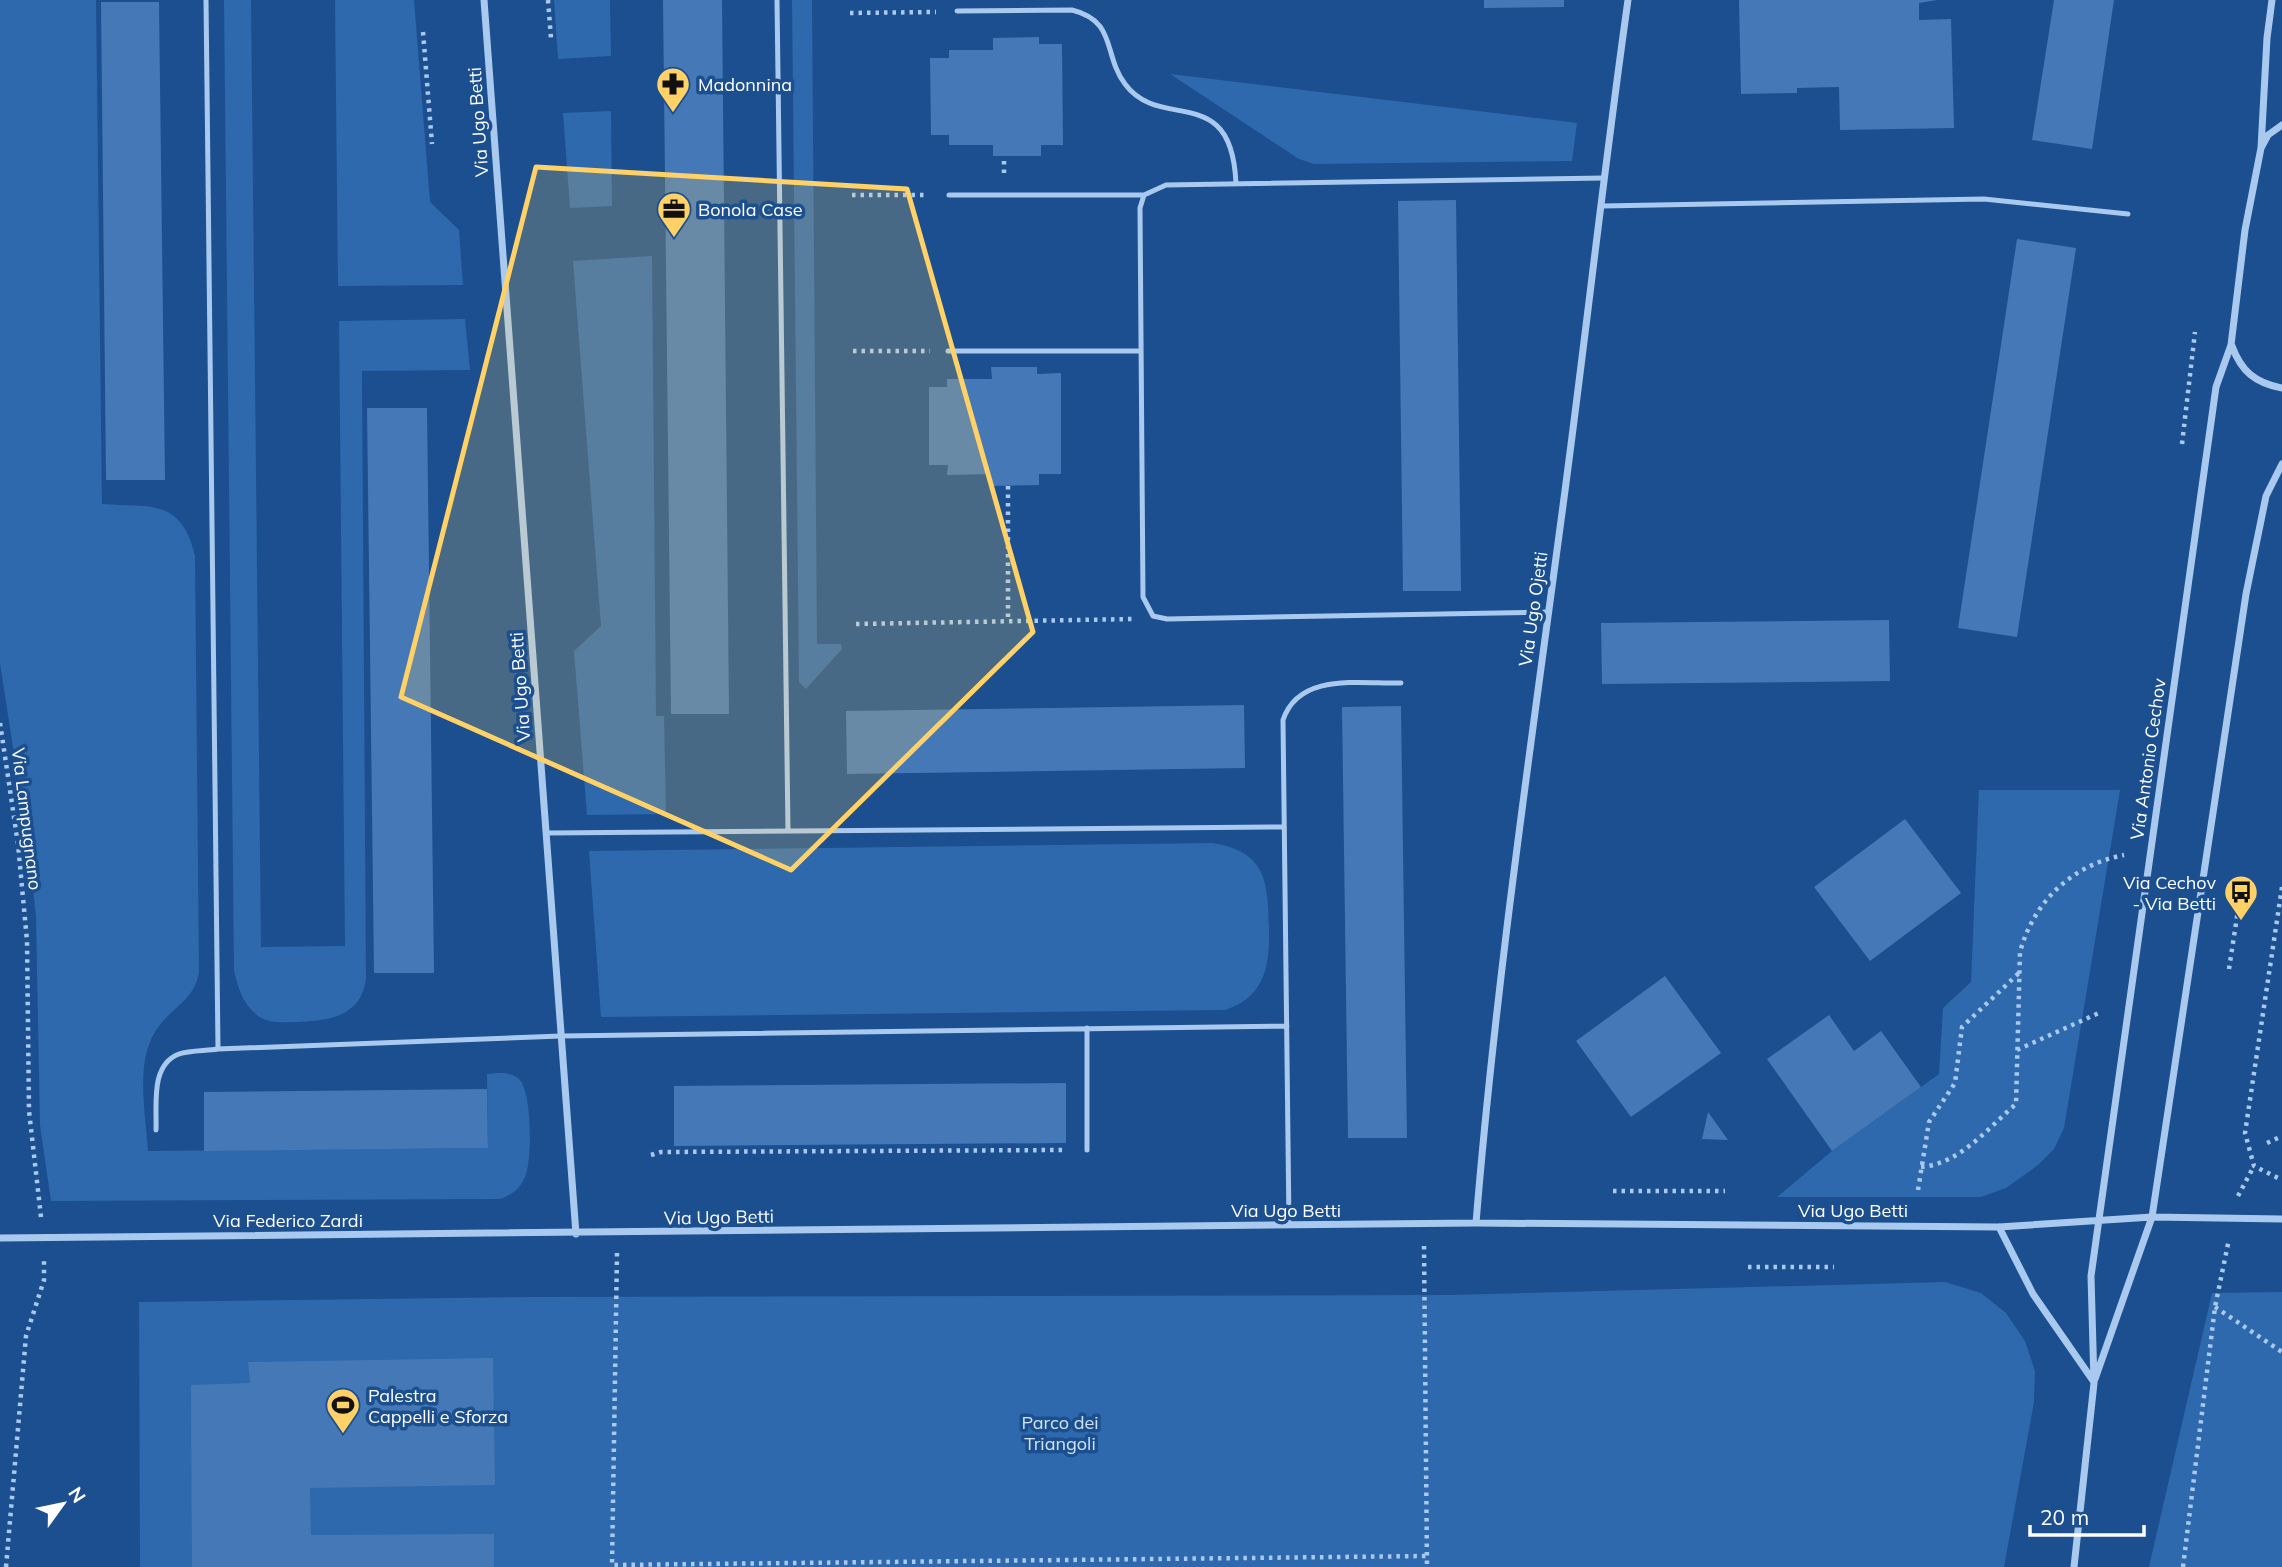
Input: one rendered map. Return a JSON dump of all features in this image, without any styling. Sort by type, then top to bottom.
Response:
[{"type":"street","name":"Via Ugo Betti","points":[[484,0],[576,1234],[1476,1223],[1999,1227],[2100,1221]]},
{"type":"street","name":"Via Ugo Ojetti","points":[[1476,1223],[1530,737],[1549,612],[1628,0]]},
{"type":"street","name":"Via Antonio Cechov","points":[[2074,1567],[2094,1383],[2091,1276],[2216,387],[2231,345],[2245,230],[2260,148],[2272,0]]},
{"type":"street","points":[[2260,148],[2269,135],[2282,125]]},
{"type":"street","points":[[2231,345],[2238,362],[2250,376],[2266,385],[2282,388]]},
{"type":"street","name":"Via Antonio Cechov","points":[[2094,1383],[2152,1217],[2246,594],[2266,496],[2282,464]]},
{"type":"street","points":[[2100,1221],[2152,1217],[2282,1219]]},
{"type":"street","points":[[1999,1227],[2033,1294],[2094,1383]]},
{"type":"street","name":"Via Federico Zardi","points":[[0,1238],[576,1234]]},
{"type":"lane","points":[[206,0],[218,1049]]},
{"type":"lane","points":[[777,0],[788,831]]},
{"type":"lane","points":[[957,11],[1072,10],[1087,14],[1098,22],[1107,36],[1117,69],[1134,94],[1151,104],[1200,115],[1227,136],[1233,152],[1236,184]]},
{"type":"lane","points":[[949,195],[1144,195],[1166,185],[1604,178]]},
{"type":"lane","points":[[1144,195],[1140,208],[1143,597],[1153,616],[1167,619],[1549,612]]},
{"type":"lane","points":[[1602,205],[1984,199],[2127,214]]},
{"type":"lane","points":[[948,351],[1141,351]]},
{"type":"lane","points":[[1289,1225],[1283,720],[1287,706],[1299,694],[1315,687],[1401,683]]},
{"type":"lane","points":[[547,833],[1284,827]]},
{"type":"lane","points":[[156,1130],[158,1083],[164,1064],[179,1054],[218,1049],[561,1036],[1287,1026]]},
{"type":"lane","points":[[1087,1028],[1087,1150]]},
{"type":"path","points":[[548,0],[551,38]]},
{"type":"path","points":[[850,13],[957,11]]},
{"type":"path","points":[[423,32],[432,145]]},
{"type":"path","points":[[1004,156],[1004,180]]},
{"type":"path","points":[[852,195],[949,195]]},
{"type":"path","points":[[2182,444],[2195,332]]},
{"type":"path","points":[[853,351],[948,351]]},
{"type":"path","points":[[1008,486],[1008,621]]},
{"type":"path","points":[[856,624],[1136,619],[1153,616]]},
{"type":"path","name":"Via Lampugnano","points":[[0,723],[14,809],[27,941],[29,1111],[41,1211]]},
{"type":"path","points":[[1921,1167],[1943,1163],[1955,1157],[2016,1104],[2020,973],[2025,935],[2043,902],[2090,864],[2124,855]]},
{"type":"path","points":[[2229,969],[2242,884]]},
{"type":"path","points":[[2282,887],[2245,1133],[2254,1166],[2282,1180]]},
{"type":"path","points":[[1917,1190],[1929,1122],[1955,1083],[1962,1027],[2020,973]]},
{"type":"path","points":[[2017,1050],[2101,1012]]},
{"type":"path","points":[[2267,1143],[2282,1136]]},
{"type":"path","points":[[651,1155],[661,1152],[1087,1150]]},
{"type":"path","points":[[1613,1191],[1725,1191]]},
{"type":"path","points":[[1424,1224],[1427,1567]]},
{"type":"path","points":[[617,1234],[612,1565],[1427,1556]]},
{"type":"path","points":[[1748,1267],[1834,1267]]},
{"type":"path","points":[[6,1567],[26,1336],[32,1308],[44,1280],[44,1268]]},
{"type":"path","points":[[2183,1567],[2215,1307],[2282,1352]]},
{"type":"highlighted area","points":[[536,167],[907,189],[1033,632],[791,870],[401,697]]},
{"type":"green space","points":[[0,0],[96,0],[102,504],[149,507],[172,515],[189,537],[195,556],[199,972],[197,982],[187,997],[155,1032],[145,1059],[143,1090],[148,1151],[488,1148],[487,1074],[504,1073],[515,1076],[523,1086],[529,1112],[530,1144],[524,1179],[511,1194],[500,1199],[51,1201],[40,1125],[36,918],[30,858],[0,663]]},
{"type":"green space","points":[[224,0],[251,0],[261,947],[345,946],[339,321],[465,319],[470,370],[362,371],[366,979],[363,992],[350,1009],[320,1020],[278,1022],[260,1017],[245,1002],[234,970]]},
{"type":"green space","points":[[335,0],[414,0],[430,202],[459,230],[463,285],[338,286]]},
{"type":"green space","points":[[554,0],[610,0],[611,56],[558,59]]},
{"type":"green space","points":[[792,0],[812,0],[817,644],[841,644],[842,649],[806,689],[799,682]]},
{"type":"green space","points":[[1170,74],[1577,123],[1572,161],[1314,164],[1299,159]]},
{"type":"green space","points":[[611,111],[612,206],[570,208],[563,113]]},
{"type":"green space","points":[[652,256],[656,716],[664,716],[666,814],[587,815],[574,651],[601,626],[573,261]]},
{"type":"green space","points":[[1979,790],[2120,790],[2064,1128],[2054,1149],[2038,1165],[2006,1188],[1981,1197],[1777,1197],[1832,1151],[1939,1074],[1943,1008],[1971,982]]},
{"type":"green space","points":[[1213,843],[1231,847],[1254,861],[1265,883],[1267,896],[1269,941],[1262,978],[1249,997],[1225,1010],[601,1017],[589,851]]},
{"type":"green space","name":"Parco dei Triangoli","points":[[1945,1282],[1981,1293],[2006,1313],[2025,1341],[2035,1371],[2034,1402],[2004,1567],[140,1567],[139,1302],[534,1297],[1451,1295]]},
{"type":"green space","points":[[2282,1292],[2282,1567],[2149,1567],[2212,1293]]},
{"type":"building","points":[[663,0],[722,0],[729,714],[671,714]]},
{"type":"building","points":[[1484,0],[1564,0],[1564,7],[1484,8]]},
{"type":"building","points":[[1739,0],[1937,0],[1919,3],[1919,20],[1951,19],[1954,128],[1840,130],[1839,87],[1797,88],[1797,93],[1741,94]]},
{"type":"building","points":[[2054,0],[2114,0],[2092,149],[2032,140]]},
{"type":"building","points":[[101,2],[159,2],[165,480],[106,480]]},
{"type":"building","points":[[1039,37],[1039,44],[1062,44],[1063,145],[1041,145],[1041,156],[993,156],[993,145],[949,145],[949,135],[931,135],[930,58],[949,58],[949,50],[993,50],[993,38]]},
{"type":"building","points":[[1456,200],[1461,591],[1403,591],[1398,201]]},
{"type":"building","points":[[2017,239],[2076,248],[2017,637],[1958,628]]},
{"type":"building","points":[[991,367],[1037,367],[1037,374],[1061,373],[1061,474],[1039,474],[1039,485],[991,486],[991,474],[947,475],[948,465],[929,465],[929,387],[947,387],[947,379],[992,379]]},
{"type":"building","points":[[367,408],[427,408],[434,973],[374,973]]},
{"type":"building","points":[[1889,620],[1890,681],[1602,684],[1601,623]]},
{"type":"building","points":[[1244,705],[1245,768],[847,774],[846,711]]},
{"type":"building","points":[[1401,706],[1407,1138],[1348,1138],[1342,707]]},
{"type":"building","points":[[1905,819],[1961,893],[1870,961],[1814,887]]},
{"type":"building","points":[[1665,976],[1721,1053],[1631,1117],[1576,1041]]},
{"type":"building","points":[[1829,1015],[1854,1051],[1881,1031],[1921,1087],[1832,1151],[1767,1059]]},
{"type":"building","points":[[1066,1083],[1066,1143],[674,1146],[674,1086]]},
{"type":"building","points":[[487,1089],[488,1148],[204,1151],[204,1092]]},
{"type":"building","points":[[1708,1112],[1728,1140],[1702,1139]]},
{"type":"building","name":"Palestra Cappelli e Sforza","points":[[493,1358],[495,1485],[310,1488],[311,1535],[494,1534],[494,1567],[192,1567],[191,1385],[250,1383],[248,1362]]},
{"type":"place","name":"Madonnina","points":[[673,114]]},
{"type":"place","name":"Bonola Case","points":[[674,239]]},
{"type":"place","name":"Via Cechov - Via Betti","points":[[2241,922]]},
{"type":"place","name":"Palestra Cappelli e Sforza","points":[[343,1435]]}]
